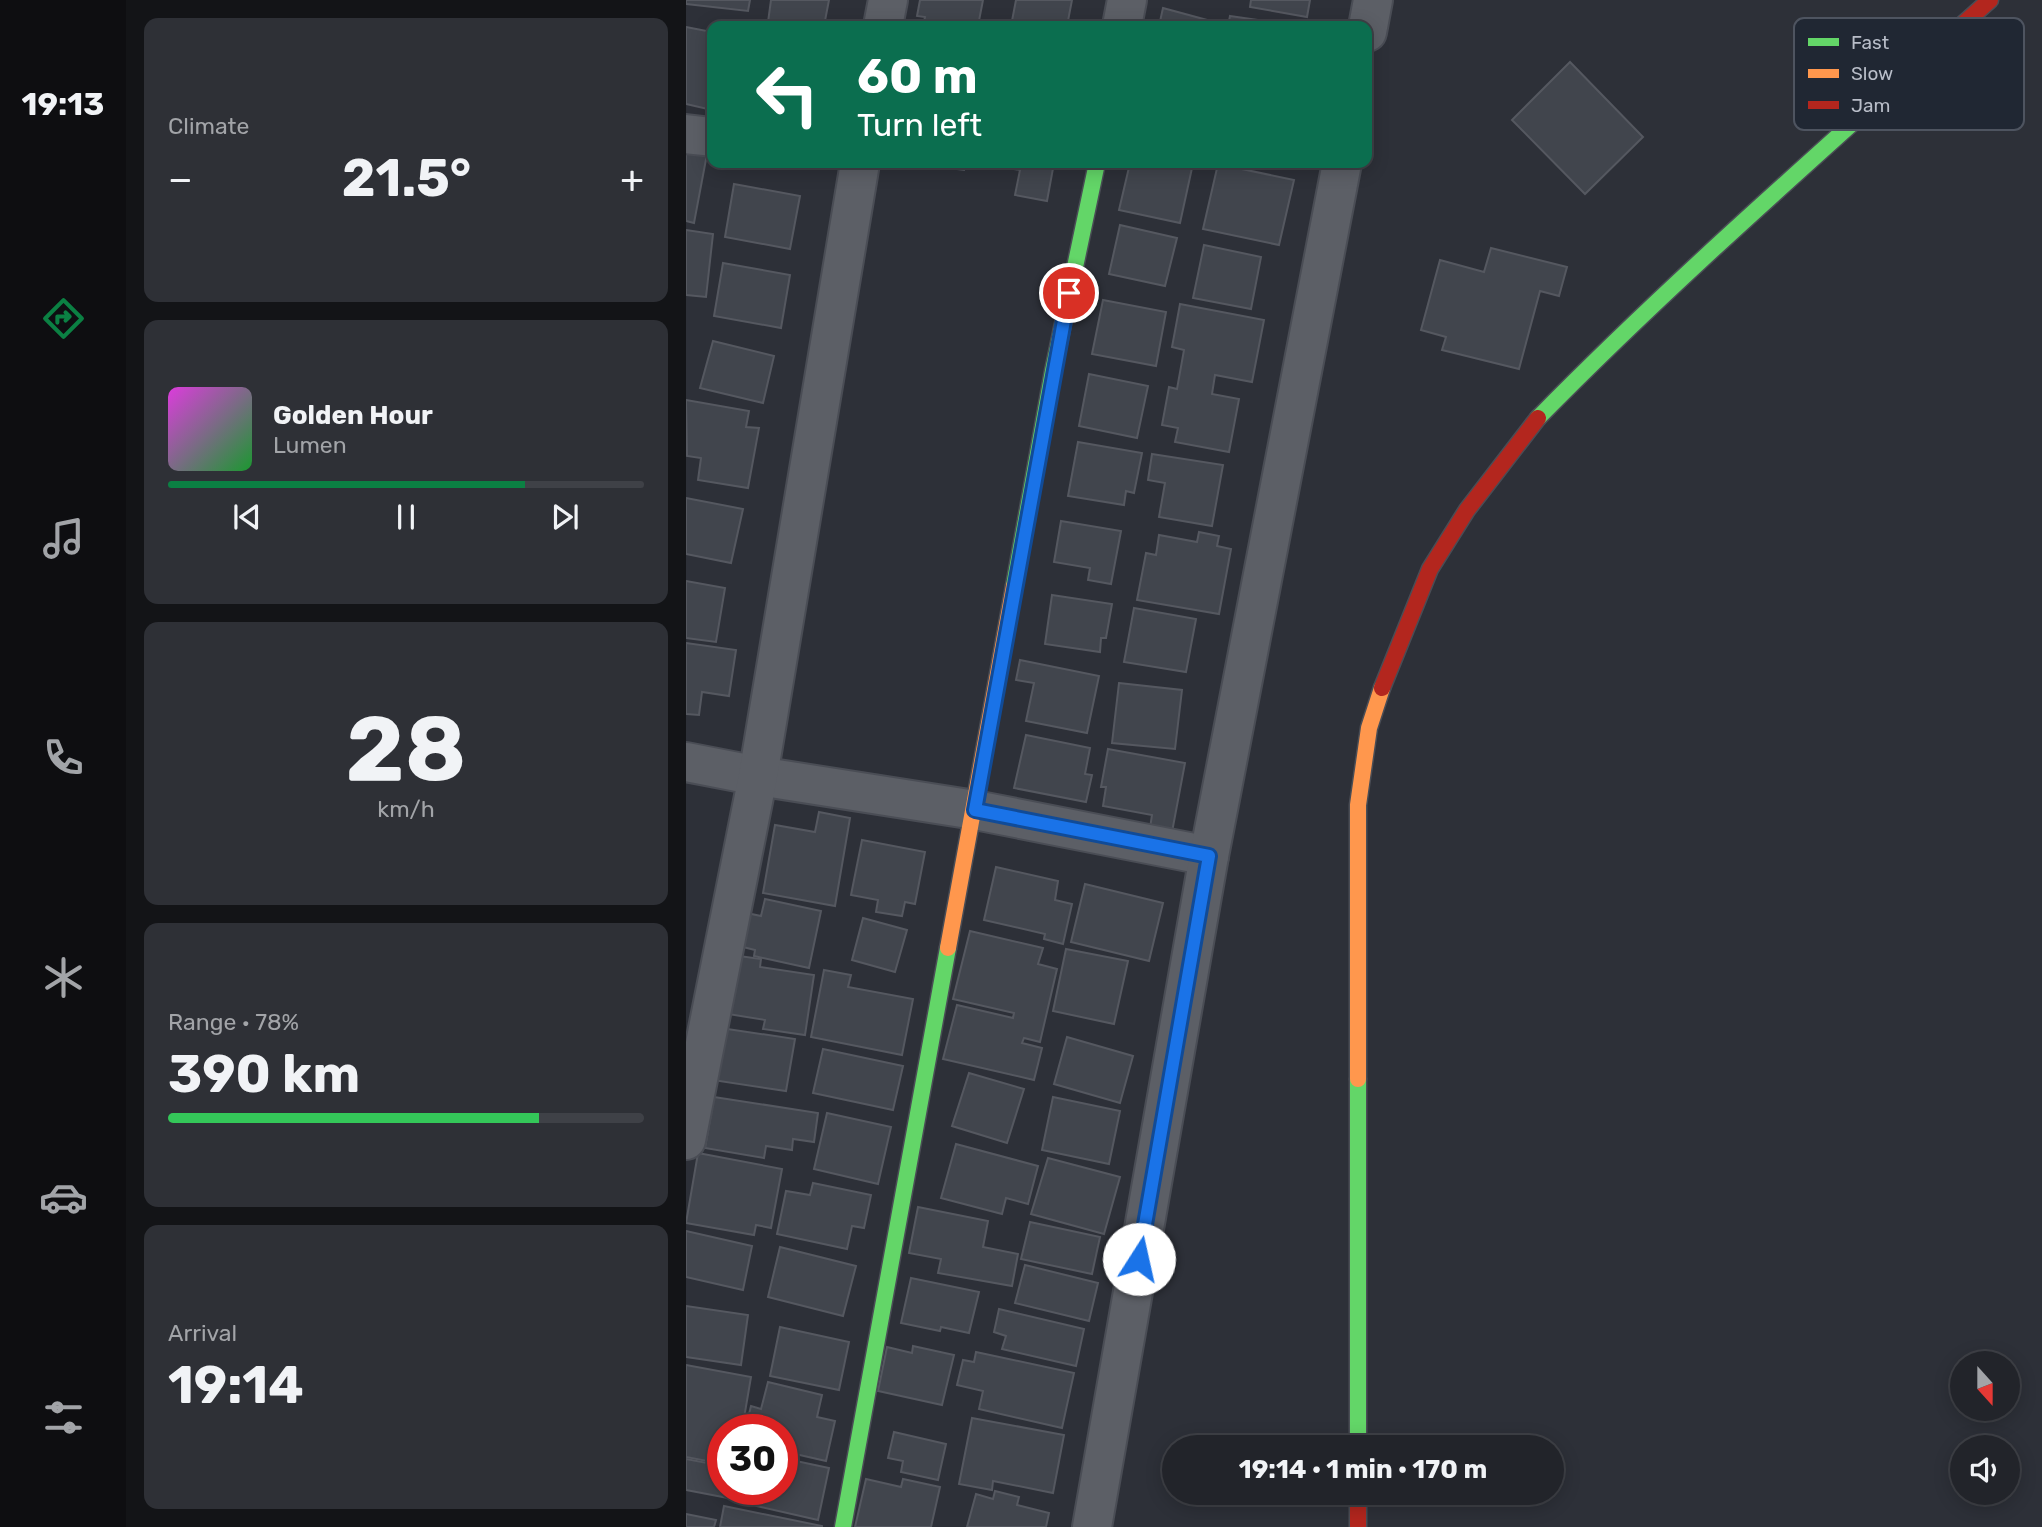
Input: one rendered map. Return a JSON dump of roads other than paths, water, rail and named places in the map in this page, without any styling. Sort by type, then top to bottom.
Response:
[{"type":"street","points":[[884,21],[888,0]]},
{"type":"street","points":[[1123,21],[1127,0]]},
{"type":"street","points":[[1369,21],[1373,0]]},
{"type":"street","points":[[1970,18],[1990,0]]},
{"type":"street","points":[[1358,1435],[1358,805],[1369,728],[1386,676],[1430,569],[1467,510],[1529,427],[1598,357],[1734,229],[1845,130]]},
{"type":"street","points":[[686,134],[707,136]]},
{"type":"street","points":[[686,1140],[758,776],[859,168]]},
{"type":"street","points":[[843,1527],[1053,372],[1096,168]]},
{"type":"street","points":[[1092,1527],[1209,856],[1341,168]]},
{"type":"street","points":[[686,762],[975,810],[1209,856]]},
{"type":"street","points":[[1358,1505],[1358,1527]]}]
